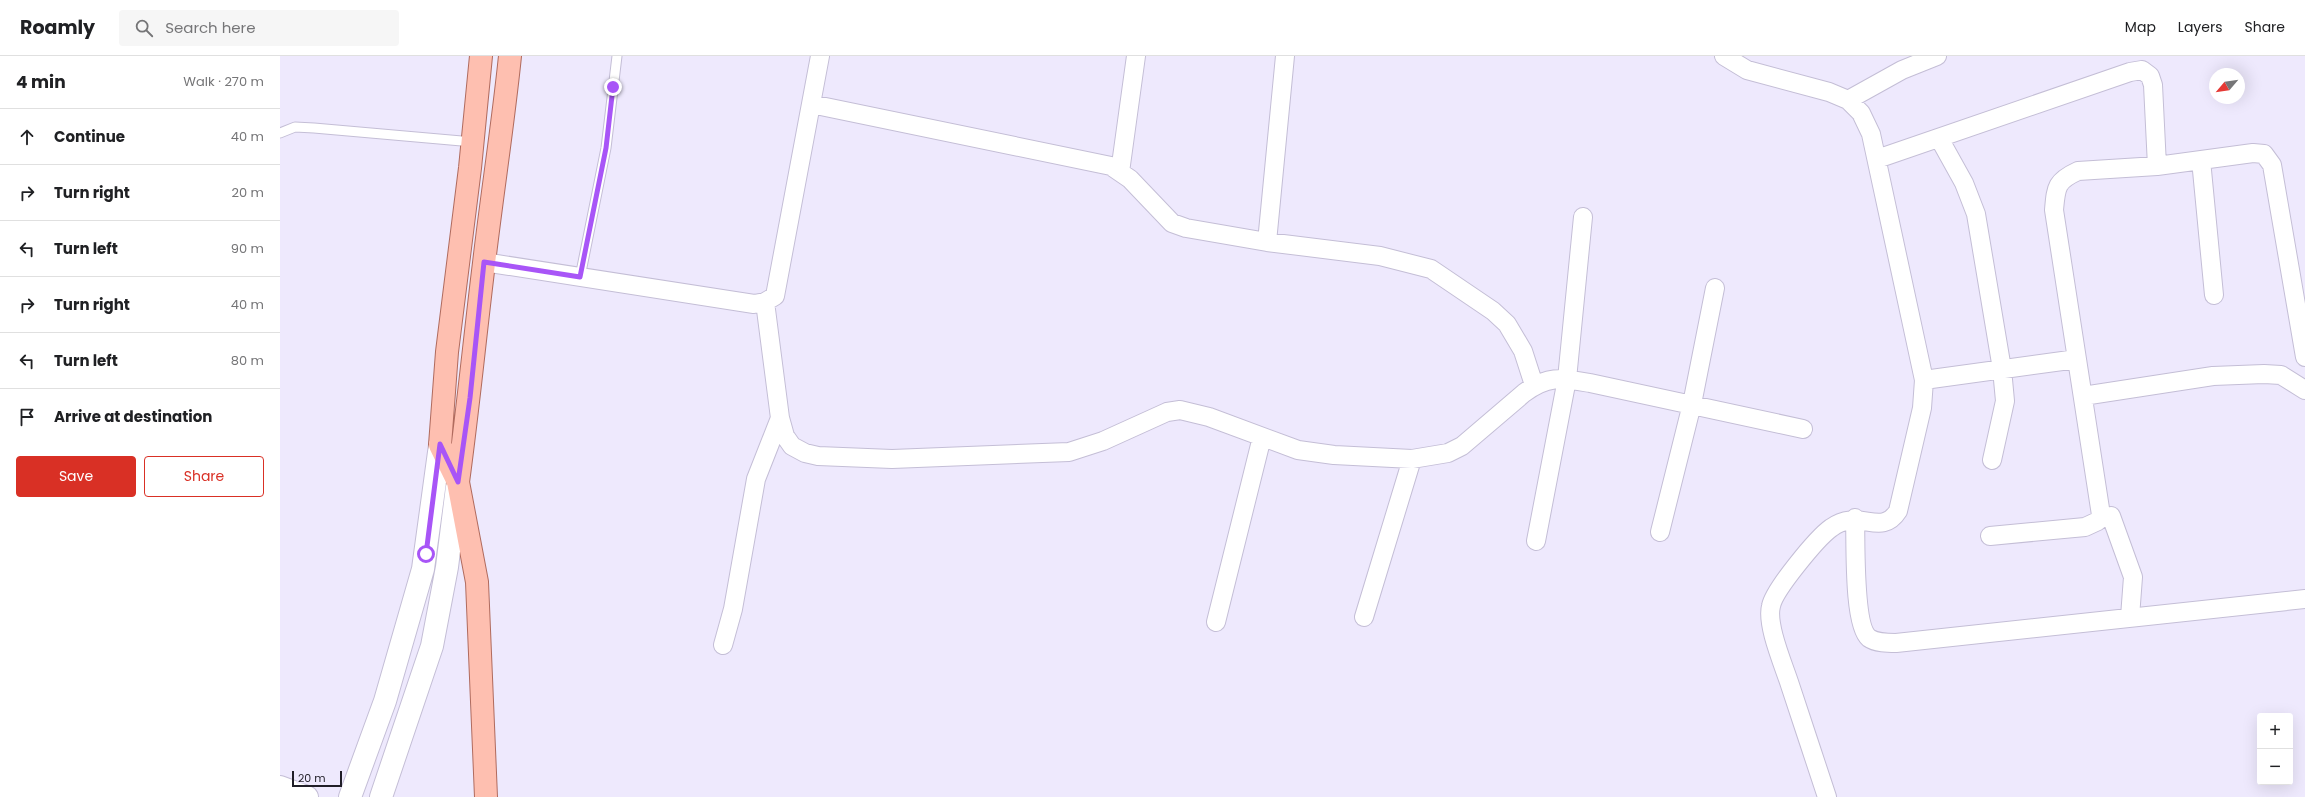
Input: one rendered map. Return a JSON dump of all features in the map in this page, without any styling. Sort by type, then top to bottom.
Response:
[{"type":"main road","points":[[481,56],[473,142],[447,352],[440,444],[458,482],[477,582],[486,797]]},
{"type":"main road","points":[[458,482],[470,398],[484,262],[501,144],[510,56]]},
{"type":"street","points":[[484,262],[754,304],[765,302],[775,296],[779,285],[820,56]]},
{"type":"street","points":[[1120,172],[1136,56]]},
{"type":"street","points":[[1266,242],[1285,56]]},
{"type":"street","points":[[1724,56],[1746,70],[1829,92],[1848,100],[1861,113],[1868,127],[1877,159],[1924,380],[1922,408],[1898,511],[1893,520],[1883,524],[1855,518],[1841,522],[1830,528],[1787,577],[1776,592],[1770,607],[1774,638],[1827,797]]},
{"type":"street","points":[[1848,100],[1902,70],[1937,56]]},
{"type":"street","points":[[1877,159],[2130,72],[2142,70],[2150,76],[2153,85],[2157,166]]},
{"type":"street","points":[[811,104],[1111,166],[1120,172],[1172,223],[1204,232],[1266,242],[1380,256],[1431,269],[1493,311],[1507,324],[1523,351],[1534,385]]},
{"type":"street","points":[[1939,138],[1964,183],[1976,214],[2002,369],[2005,401],[1992,460]]},
{"type":"street","points":[[1990,536],[2085,527],[2098,521],[2101,508],[2054,210],[2055,193],[2059,181],[2078,171],[2157,166],[2253,153],[2264,154],[2272,165],[2305,357]]},
{"type":"street","points":[[2201,160],[2214,294]]},
{"type":"street","points":[[1536,541],[1567,379],[1583,217]]},
{"type":"street","points":[[1660,532],[1692,404],[1715,288]]},
{"type":"street","points":[[765,302],[780,418],[785,436],[792,446],[804,453],[818,456],[892,459],[1069,452],[1103,441],[1167,412],[1180,410],[1209,417],[1281,445],[1314,453],[1412,459],[1448,453],[1462,446],[1534,385],[1549,379],[1567,379],[1692,404],[1803,429]]},
{"type":"street","points":[[1924,380],[2078,359]]},
{"type":"street","points":[[2083,396],[2214,376],[2264,374],[2281,375],[2305,390]]},
{"type":"street","points":[[722,645],[733,609],[756,479],[780,418]]},
{"type":"street","points":[[1216,622],[1262,437]]},
{"type":"street","points":[[350,797],[387,694],[421,577],[432,511],[440,444]]},
{"type":"street","points":[[1364,617],[1412,459]]},
{"type":"street","points":[[382,797],[432,646],[448,567],[458,482]]},
{"type":"street","points":[[2111,516],[2133,577],[2130,618]]},
{"type":"street","points":[[1855,518],[1858,610],[1862,627],[1869,638],[1882,642],[1896,643],[2305,599]]},
{"type":"street","points":[[280,787],[307,797]]},
{"type":"lane","points":[[580,277],[606,148],[617,56]]},
{"type":"lane","points":[[280,133],[286,130],[302,128],[473,142]]},
{"type":"route","points":[[426,554],[440,444],[458,482],[470,398],[484,262],[580,277],[606,148],[613,87]]}]
